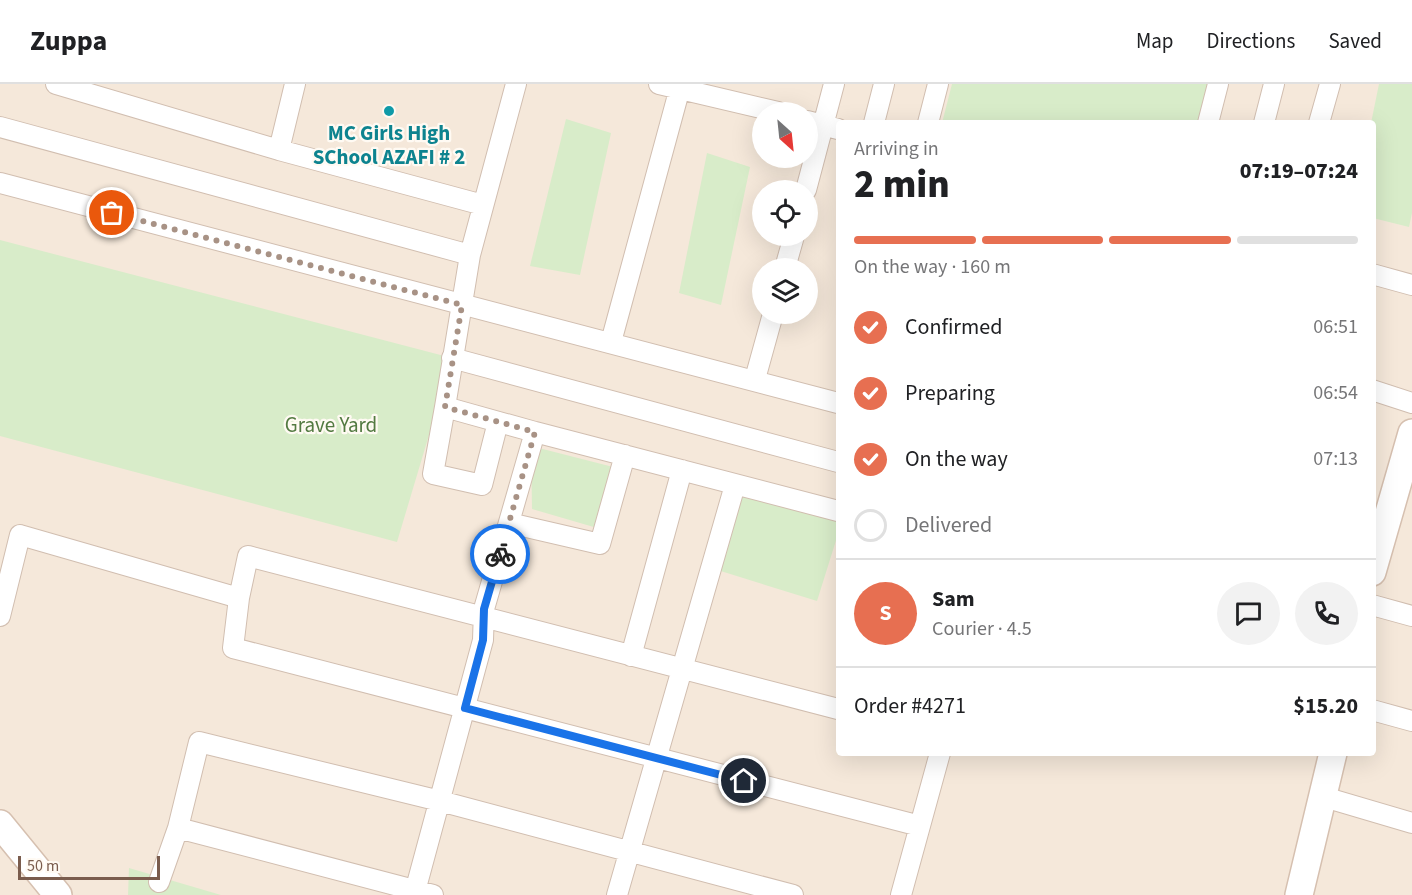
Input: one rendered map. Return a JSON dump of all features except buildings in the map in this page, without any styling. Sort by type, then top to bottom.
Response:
[{"type":"street","points":[[56,84],[279,150],[483,205]]},
{"type":"street","points":[[279,150],[295,84]]},
{"type":"street","points":[[498,422],[482,485],[433,474],[470,255],[516,84]]},
{"type":"street","points":[[659,84],[680,86],[752,105]]},
{"type":"street","points":[[809,180],[834,84]]},
{"type":"street","points":[[874,120],[884,84]]},
{"type":"street","points":[[929,120],[938,84]]},
{"type":"street","points":[[1209,120],[1218,84]]},
{"type":"street","points":[[1265,120],[1274,84]]},
{"type":"street","points":[[1320,120],[1330,84]]},
{"type":"street","points":[[611,342],[680,86]]},
{"type":"street","points":[[0,127],[470,255]]},
{"type":"street","points":[[0,183],[462,305],[755,379],[836,402]]},
{"type":"street","points":[[1376,275],[1412,285]]},
{"type":"street","points":[[755,379],[770,324]]},
{"type":"street","points":[[453,358],[836,461]]},
{"type":"street","points":[[1376,391],[1412,403]]},
{"type":"street","points":[[445,407],[836,510]]},
{"type":"street","points":[[178,828],[421,894],[440,801],[483,640],[484,617],[535,432]]},
{"type":"street","points":[[1376,551],[1412,433]]},
{"type":"street","points":[[509,523],[600,544],[624,455]]},
{"type":"street","points":[[631,656],[682,470]]},
{"type":"street","points":[[617,895],[735,485]]},
{"type":"street","points":[[0,616],[20,535],[239,598]]},
{"type":"street","points":[[836,709],[248,556],[239,598],[233,648],[920,826]]},
{"type":"street","points":[[1376,606],[1412,616]]},
{"type":"street","points":[[1376,711],[1412,722]]},
{"type":"street","points":[[159,882],[178,828],[199,742],[440,801],[793,895]]},
{"type":"street","points":[[901,895],[939,756]]},
{"type":"street","points":[[1299,895],[1332,756]]},
{"type":"street","points":[[1324,798],[1412,823]]},
{"type":"street","points":[[0,824],[58,895]]},
{"type":"shaded area","points":[[0,84],[1412,84],[1412,895],[0,895]]},
{"type":"green space","points":[[952,84],[1212,84],[1204,120],[943,120]]},
{"type":"green space","points":[[1379,84],[1412,84],[1412,213],[1409,227],[1376,219],[1376,120],[1372,120]]},
{"type":"green space","points":[[566,119],[611,133],[580,275],[530,266]]},
{"type":"green space","points":[[707,153],[750,167],[721,305],[679,293]]},
{"type":"green space","name":"Grave Yard","points":[[0,240],[452,358],[397,542],[0,436]]},
{"type":"green space","points":[[531,446],[621,469],[604,530],[532,509]]},
{"type":"green space","points":[[735,485],[836,510],[836,540],[817,601],[711,568]]},
{"type":"green space","points":[[129,868],[221,895],[128,895]]},
{"type":"way so far","points":[[112,213],[462,305],[445,407],[535,432],[500,554]]},
{"type":"place","name":"MC Girls High SChool AZAFI # 2","points":[[389,111]]},
{"type":"route","points":[[500,554],[484,609],[483,640],[465,708],[744,781]]}]
